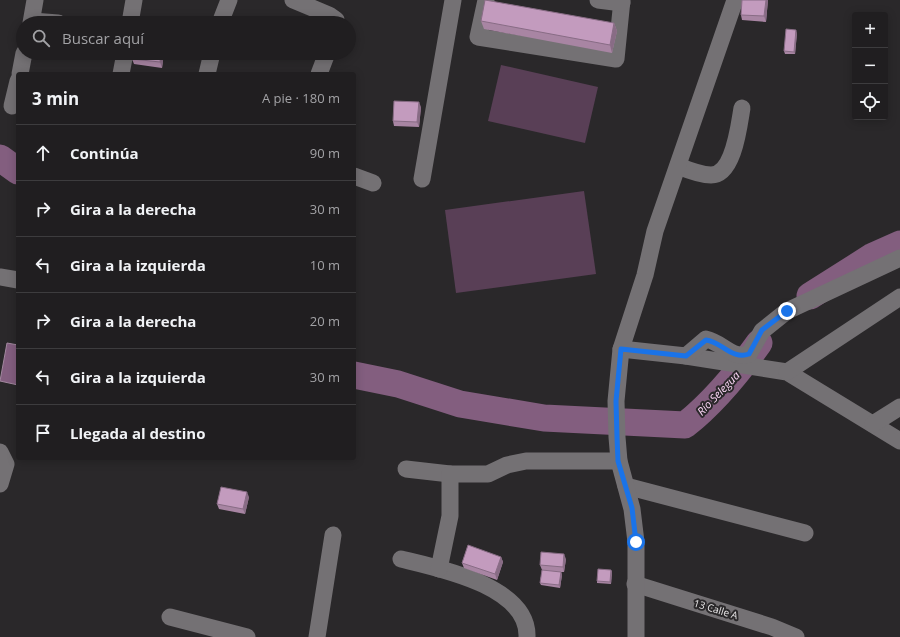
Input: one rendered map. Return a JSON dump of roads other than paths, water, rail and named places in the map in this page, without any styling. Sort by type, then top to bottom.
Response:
[{"type":"street","points":[[32,16],[35,0]]},
{"type":"street","points":[[131,16],[134,0]]},
{"type":"street","points":[[223,16],[229,0]]},
{"type":"street","points":[[293,0],[331,16]]},
{"type":"street","points":[[422,179],[453,0]]},
{"type":"street","points":[[486,0],[478,37],[616,59],[622,2],[598,0]]},
{"type":"street","points":[[636,637],[636,542],[632,508],[618,461],[616,401],[621,349],[645,275],[655,231],[735,0]]},
{"type":"street","points":[[20,72],[23,60]]},
{"type":"street","points":[[121,72],[123,60]]},
{"type":"street","points":[[208,72],[211,60]]},
{"type":"street","points":[[320,72],[324,60]]},
{"type":"street","points":[[12,106],[16,89]]},
{"type":"street","points":[[678,166],[697,173],[713,175],[724,170],[731,158],[742,108]]},
{"type":"street","points":[[356,177],[373,183]]},
{"type":"street","points":[[686,356],[706,340],[714,341],[736,355],[742,356],[749,354],[762,330],[787,311],[900,258]]},
{"type":"street","points":[[0,277],[16,280]]},
{"type":"street","points":[[787,372],[900,297]]},
{"type":"street","points":[[621,349],[686,356],[787,372],[900,441]]},
{"type":"street","points":[[874,424],[900,407]]},
{"type":"street","points":[[0,452],[6,464],[0,484]]},
{"type":"street","points":[[406,469],[450,474],[488,474],[507,465],[526,461],[618,461]]},
{"type":"street","points":[[439,569],[450,516],[450,474]]},
{"type":"street","points":[[626,486],[805,533]]},
{"type":"street","points":[[317,637],[333,535]]},
{"type":"street","points":[[400,559],[469,578],[500,592],[518,611],[526,623],[527,637]]},
{"type":"street","name":"13 Calle A","points":[[635,584],[771,632],[796,637]]},
{"type":"street","points":[[170,617],[247,637]]},
{"type":"waterway","name":"Río Selegua","points":[[0,158],[16,170]]},
{"type":"waterway","name":"Río Selegua","points":[[810,296],[873,256],[900,244]]},
{"type":"waterway","name":"Río Selegua","points":[[356,375],[398,384],[460,404],[544,418],[685,425],[706,407],[725,387],[759,343]]}]
